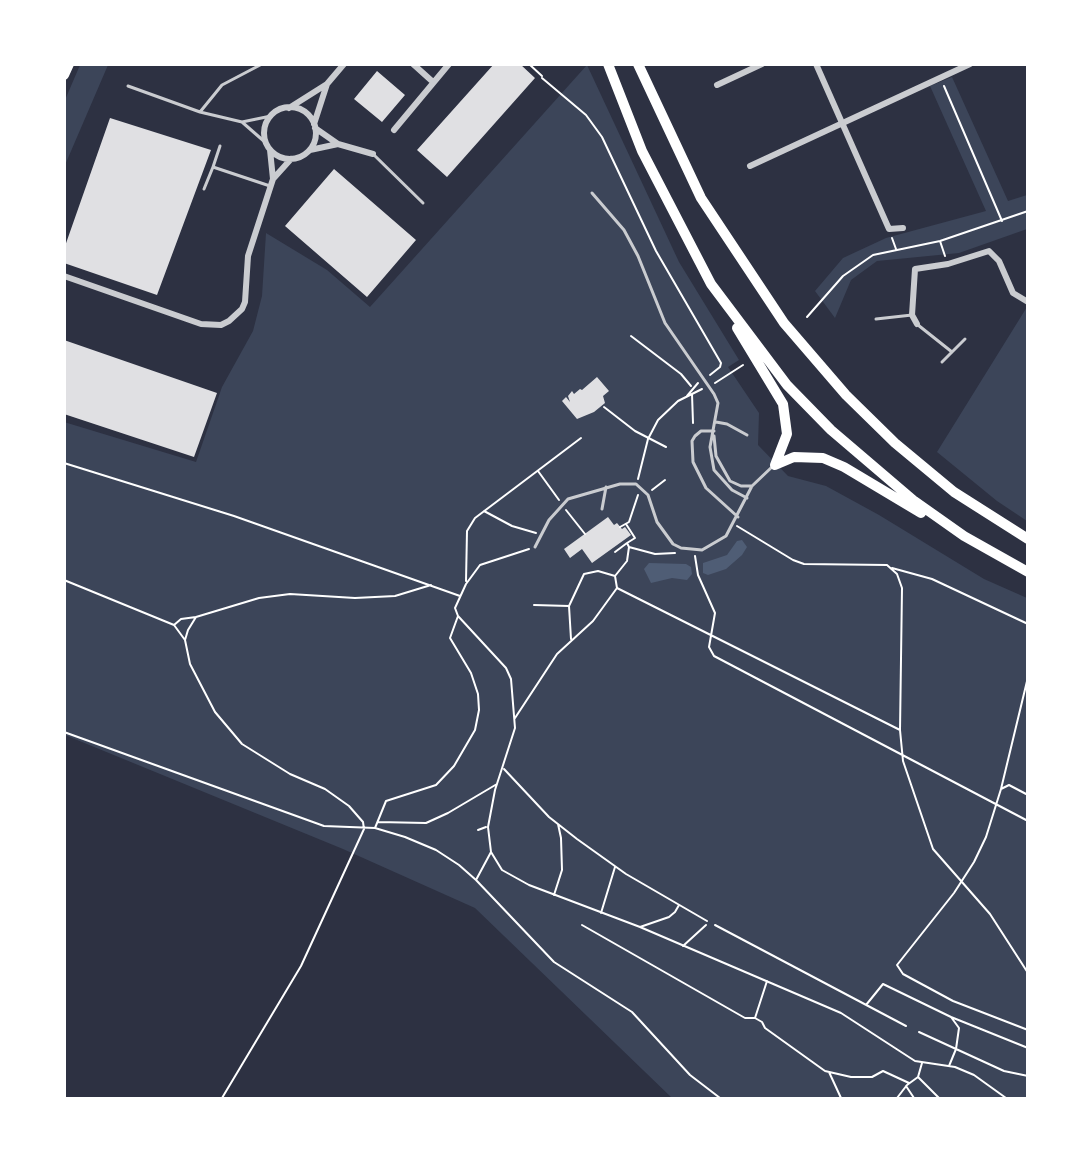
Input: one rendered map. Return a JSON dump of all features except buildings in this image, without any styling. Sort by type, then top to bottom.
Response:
[{"type":"highway","points":[[64,75],[69,64]]},
{"type":"highway","points":[[608,64],[642,151],[711,284],[783,404],[787,434],[775,465]]},
{"type":"highway","points":[[638,64],[701,198],[784,323],[846,395],[895,443],[954,492],[1028,539]]},
{"type":"highway","points":[[711,284],[787,385],[831,430],[913,500],[964,536]]},
{"type":"highway","points":[[775,465],[794,457],[823,458],[844,466],[910,507],[1028,572]]},
{"type":"street","points":[[272,183],[264,129],[271,116],[289,108],[327,84],[344,64]]},
{"type":"street","points":[[413,64],[433,82]]},
{"type":"street","points":[[394,130],[449,64]]},
{"type":"street","points":[[717,85],[762,64]]},
{"type":"street","points":[[816,64],[889,229],[903,228]]},
{"type":"street","points":[[750,166],[970,64]]},
{"type":"street","points":[[310,150],[315,140],[314,126],[327,84]]},
{"type":"street","points":[[289,108],[304,112],[314,126],[338,144],[374,154]]},
{"type":"street","points":[[64,276],[201,324],[221,325],[242,309],[246,295],[248,256],[272,183],[291,159],[310,150],[338,144]]},
{"type":"street","points":[[268,146],[275,155],[291,159]]},
{"type":"street","points":[[917,324],[912,315],[915,268],[948,264],[989,251],[999,261],[1013,293],[1028,302]]},
{"type":"lane","points":[[200,112],[222,85],[262,64]]},
{"type":"lane","points":[[128,86],[200,112],[242,122],[271,116]]},
{"type":"lane","points":[[242,122],[268,146]]},
{"type":"lane","points":[[204,189],[220,146]]},
{"type":"lane","points":[[374,154],[423,203]]},
{"type":"lane","points":[[213,167],[272,183]]},
{"type":"lane","points":[[592,193],[624,230],[638,256],[665,323],[705,379],[718,403],[710,447],[714,470],[732,490],[747,498]]},
{"type":"lane","points":[[876,319],[912,315]]},
{"type":"lane","points":[[917,324],[927,335],[952,352]]},
{"type":"lane","points":[[942,362],[964,339]]},
{"type":"lane","points":[[715,422],[727,424],[747,435]]},
{"type":"lane","points":[[714,431],[701,431],[695,436],[692,441],[693,462],[706,488],[738,517]]},
{"type":"lane","points":[[714,431],[716,456],[720,467],[730,480],[741,486],[752,486]]},
{"type":"lane","points":[[535,547],[562,503],[606,487],[636,484],[648,495],[662,530],[681,548],[695,550],[715,545],[735,524],[752,486],[775,465]]},
{"type":"lane","points":[[602,509],[606,487]]},
{"type":"path","points":[[529,64],[586,115],[602,137],[656,251],[721,363],[720,368],[692,387],[687,396]]},
{"type":"path","points":[[940,78],[1002,221]]},
{"type":"path","points":[[807,317],[843,276],[873,255],[940,241],[1028,211]]},
{"type":"path","points":[[889,229],[896,250]]},
{"type":"path","points":[[940,241],[948,264]]},
{"type":"path","points":[[631,336],[681,374],[692,387]]},
{"type":"path","points":[[636,484],[648,439],[658,420],[687,396],[743,365]]},
{"type":"path","points":[[692,394],[693,423]]},
{"type":"path","points":[[604,407],[648,439],[666,447]]},
{"type":"path","points":[[466,584],[467,531],[474,518],[581,438]]},
{"type":"path","points":[[64,463],[234,516],[459,596]]},
{"type":"path","points":[[648,495],[665,480]]},
{"type":"path","points":[[620,527],[629,522],[639,492]]},
{"type":"path","points":[[484,511],[512,526],[542,534]]},
{"type":"path","points":[[615,552],[635,538],[626,523]]},
{"type":"path","points":[[735,524],[804,564],[889,567],[932,579],[1028,624]]},
{"type":"path","points":[[628,545],[655,554],[676,553],[681,548]]},
{"type":"path","points":[[515,718],[557,654],[593,621],[613,596],[617,589],[615,576],[627,561],[628,545]]},
{"type":"path","points":[[535,547],[486,562],[474,570],[455,608],[458,616],[506,668],[511,679],[515,728],[504,769],[497,784],[488,827],[490,852],[502,870],[554,895],[640,927],[841,1013],[915,1061],[949,1066],[974,1075],[1006,1098]]},
{"type":"path","points":[[695,550],[698,575],[715,613],[709,647],[714,656],[1028,821]]},
{"type":"path","points":[[889,567],[897,574],[902,588],[900,730],[903,756],[933,849],[957,880],[990,914],[1028,973]]},
{"type":"path","points":[[571,639],[569,606],[584,574],[598,571],[615,576]]},
{"type":"path","points":[[64,580],[174,625],[185,640],[190,664],[215,712],[242,744],[290,774],[325,789],[349,806],[363,822],[364,829],[301,966],[222,1098]]},
{"type":"path","points":[[174,625],[181,620],[259,598],[290,594],[355,598],[394,596],[431,585]]},
{"type":"path","points":[[617,589],[900,730]]},
{"type":"path","points":[[534,605],[569,606]]},
{"type":"path","points":[[375,828],[386,801],[436,785],[460,758],[476,730],[479,710],[478,694],[471,673],[450,638],[458,616]]},
{"type":"path","points":[[185,640],[195,617]]},
{"type":"path","points":[[1028,677],[1001,789],[986,837],[961,882],[897,965],[903,974],[953,1001],[1028,1030]]},
{"type":"path","points":[[64,732],[324,826],[375,828],[436,850],[476,880],[554,962],[632,1012],[690,1075],[720,1098]]},
{"type":"path","points":[[504,769],[558,824],[615,866],[707,921]]},
{"type":"path","points":[[377,821],[426,823],[448,813],[497,784]]},
{"type":"path","points":[[1001,789],[1009,785],[1028,795]]},
{"type":"path","points":[[554,895],[562,870],[558,824]]},
{"type":"path","points":[[478,830],[488,827]]},
{"type":"path","points":[[476,880],[490,852]]},
{"type":"path","points":[[601,913],[615,866]]},
{"type":"path","points":[[640,927],[669,917],[679,905]]},
{"type":"path","points":[[683,946],[706,925]]},
{"type":"path","points":[[715,925],[906,1026]]},
{"type":"path","points":[[582,926],[724,1004],[745,1018],[755,1018],[829,1072],[850,1077],[872,1077],[883,1071],[909,1083]]},
{"type":"path","points":[[755,1018],[767,981]]},
{"type":"path","points":[[866,1005],[883,984],[951,1017],[1028,1048]]},
{"type":"path","points":[[949,1066],[956,1049],[959,1028],[951,1017]]},
{"type":"path","points":[[919,1032],[1004,1071],[1028,1076]]},
{"type":"path","points":[[897,1098],[909,1083],[918,1077],[922,1063]]},
{"type":"path","points":[[938,1064],[938,1069]]},
{"type":"path","points":[[829,1072],[841,1098]]},
{"type":"path","points":[[918,1077],[939,1098]]},
{"type":"path","points":[[906,1086],[914,1098]]},
{"type":"shaded area","points":[[80,65],[108,65],[65,165],[65,100]]},
{"type":"shaded area","points":[[587,65],[679,262],[739,360],[728,367],[759,413],[758,445],[788,476],[826,486],[879,515],[984,579],[1027,598],[1027,1098],[672,1098],[475,908],[343,849],[65,735],[64,422],[196,462],[222,387],[253,331],[262,296],[266,233],[327,270],[370,307]]},
{"type":"shaded area","points":[[952,77],[1008,201],[1027,195],[1027,229],[959,253],[877,261],[851,280],[835,318],[815,291],[843,258],[886,238],[986,211],[930,86]]},
{"type":"shaded area","points":[[1027,307],[1027,521],[997,501],[937,452]]},
{"type":"shaded area","points":[[742,540],[747,547],[742,555],[726,569],[708,575],[703,573],[703,563],[727,555],[737,541]]},
{"type":"shaded area","points":[[649,563],[686,564],[691,567],[692,574],[687,580],[672,578],[651,583],[644,569]]}]
